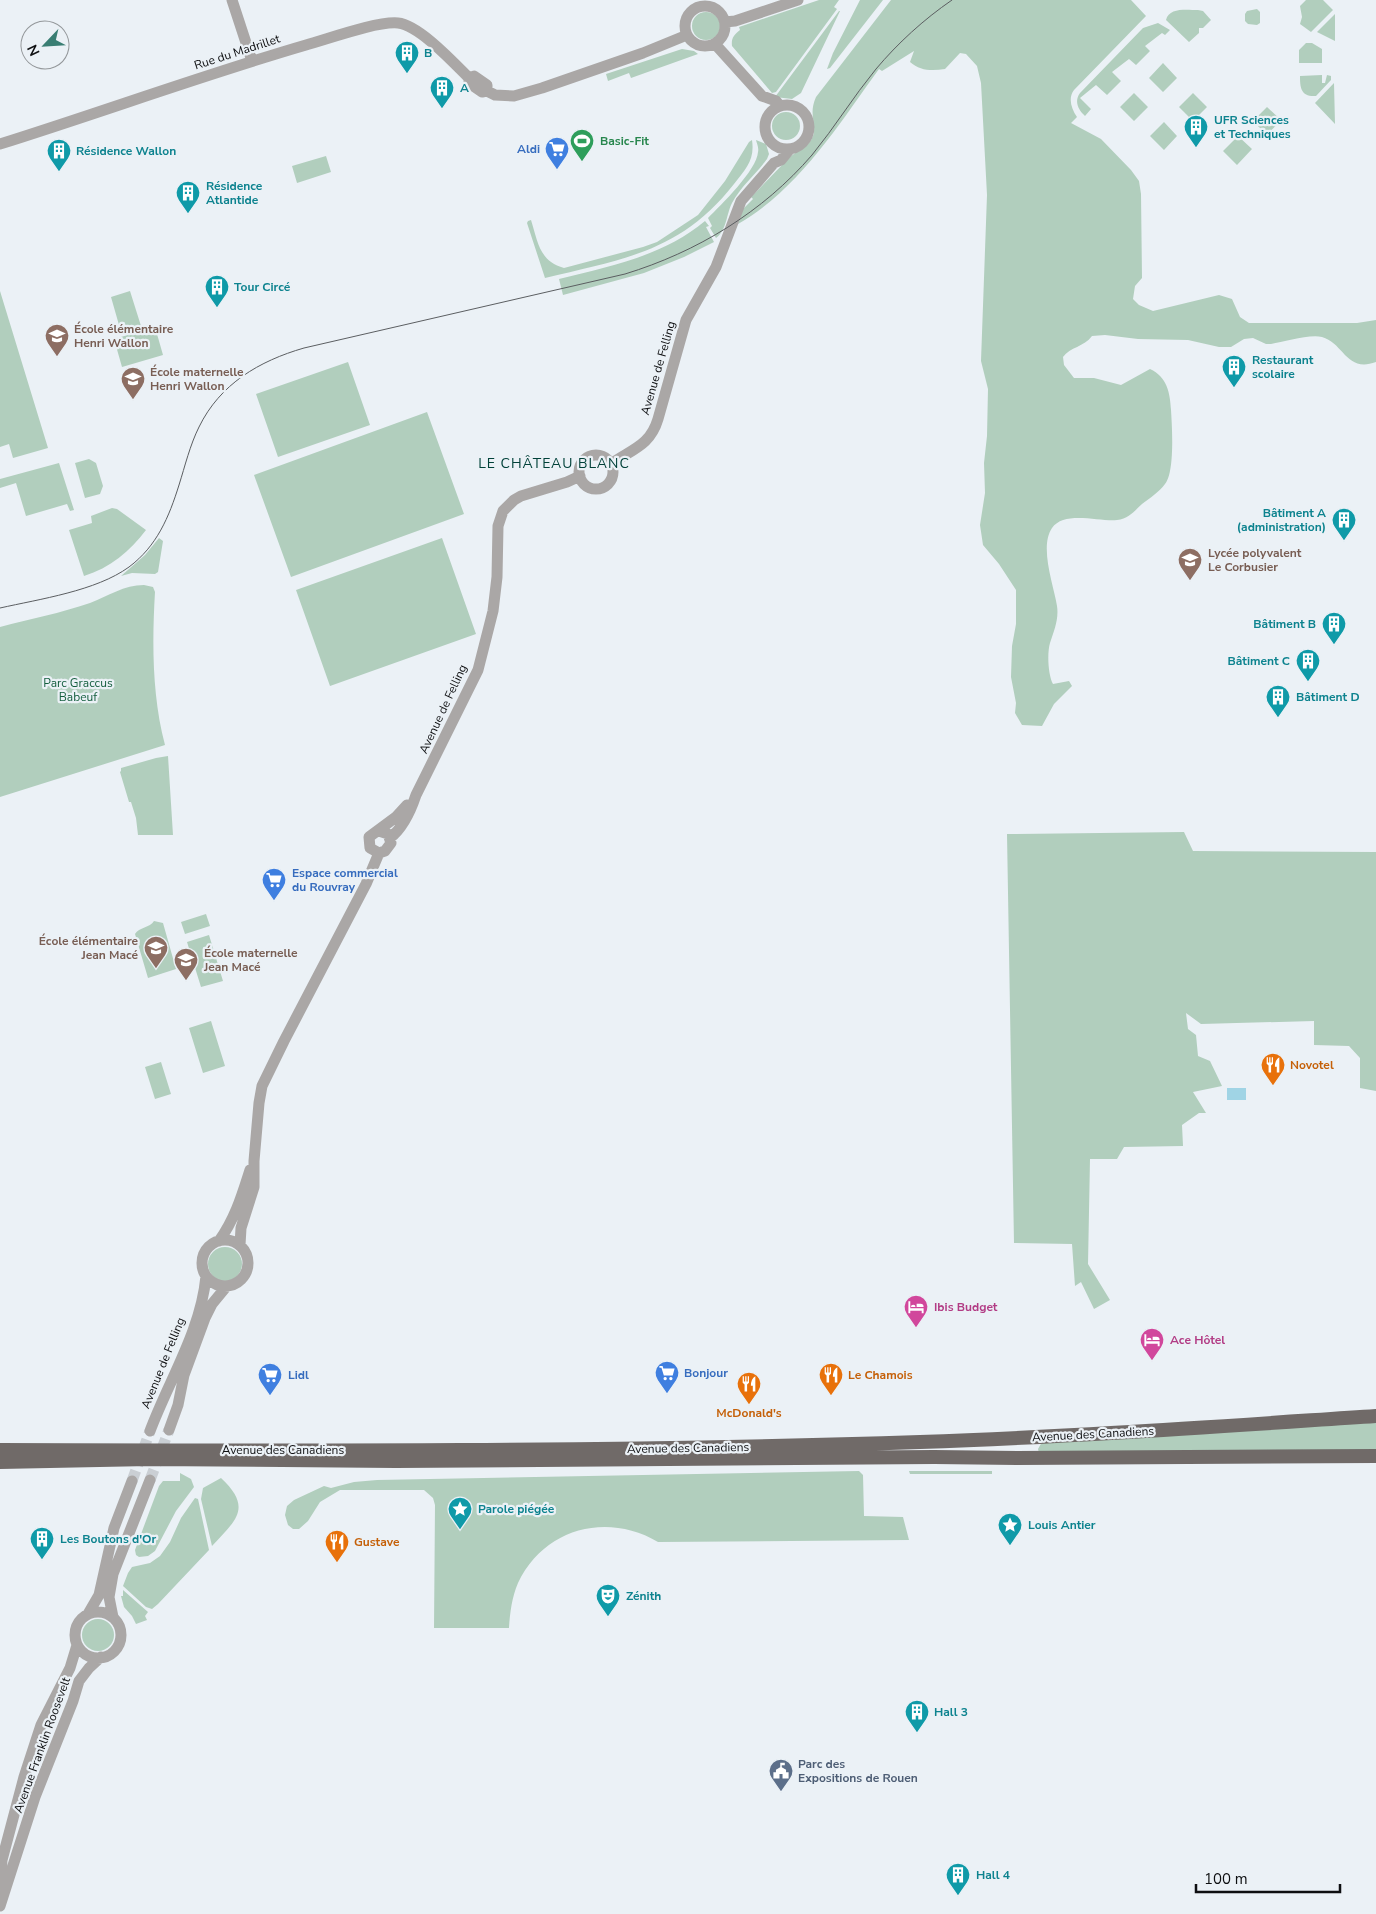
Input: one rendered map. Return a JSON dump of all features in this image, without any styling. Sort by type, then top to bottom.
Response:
[{"type":"main road","name":"Avenue des Canadiens","points":[[0,1450],[631,1449],[788,1446],[1039,1437],[1376,1416]]},
{"type":"main road","name":"Avenue des Canadiens","points":[[0,1462],[1376,1456]]},
{"type":"street","points":[[232,0],[252,61]]},
{"type":"street","points":[[725,22],[735,21],[798,0]]},
{"type":"street","points":[[693,4],[716,9],[725,22],[724,34],[715,44],[702,46],[696,44],[687,35],[687,18],[693,4]]},
{"type":"street","name":"Rue du Madrillet","points":[[0,144],[252,61],[373,26],[399,23],[422,34],[469,78],[469,83],[477,89],[482,92],[487,90],[495,95],[514,96],[643,53],[687,35]]},
{"type":"street","points":[[715,44],[762,96],[776,101],[780,106]]},
{"type":"street","points":[[762,96],[763,105],[769,114]]},
{"type":"street","points":[[787,105],[798,108],[806,116],[808,122],[809,128],[805,140],[790,149],[784,149],[773,144],[766,133],[765,127],[769,114],[780,106],[787,105]]},
{"type":"street","points":[[773,144],[772,158],[774,163]]},
{"type":"street","name":"Avenue de Felling","points":[[611,464],[639,447],[652,434],[686,320],[716,267],[741,201],[774,163],[781,160],[790,149]]},
{"type":"street","points":[[590,456],[604,457],[611,464],[613,469],[612,479],[608,485],[601,489],[586,485],[580,476],[580,467],[590,456]]},
{"type":"street","name":"Avenue de Felling","points":[[390,838],[395,835],[410,810],[478,670],[493,611],[497,577],[498,526],[502,511],[521,496],[567,482],[580,476]]},
{"type":"street","name":"Avenue de Felling","points":[[379,830],[396,818],[416,795]]},
{"type":"street","points":[[240,1245],[241,1228],[254,1187],[254,1161],[262,1086],[366,884],[378,853],[388,849],[391,843],[390,838],[385,832],[379,830],[368,839],[370,848],[378,853]]},
{"type":"street","points":[[219,1241],[228,1229],[235,1214],[254,1161]]},
{"type":"street","points":[[228,1240],[240,1245],[247,1256],[248,1270],[242,1280],[226,1287],[214,1284],[206,1276],[202,1264],[203,1255],[208,1247],[219,1241],[228,1240]]},
{"type":"street","name":"Avenue de Felling","points":[[150,1431],[190,1335],[202,1297],[206,1276]]},
{"type":"street","name":"Avenue de Felling","points":[[169,1430],[178,1404],[184,1376],[205,1318],[212,1304],[226,1287]]},
{"type":"street","points":[[132,1481],[114,1528],[99,1595],[88,1614],[76,1626],[77,1645],[87,1655],[101,1658],[112,1653],[119,1644],[120,1630],[113,1617],[109,1597],[113,1574],[150,1480]]},
{"type":"street","points":[[88,1614],[99,1612],[113,1617]]},
{"type":"street","name":"Avenue Franklin Roosevelt","points":[[0,1889],[2,1860],[24,1777],[41,1725],[70,1668],[77,1645]]},
{"type":"street","name":"Avenue Franklin Roosevelt","points":[[0,1906],[35,1797],[79,1681],[89,1668],[101,1658]]},
{"type":"green space","points":[[819,0],[839,0],[834,7],[837,9],[776,92],[772,93],[732,46],[733,37],[740,30],[739,27]]},
{"type":"green space","points":[[860,0],[883,0],[830,68],[827,69],[833,53]]},
{"type":"green space","points":[[891,0],[1131,0],[1146,16],[1074,90],[1071,100],[1077,117],[1071,123],[1101,139],[1139,181],[1141,194],[1142,278],[1135,286],[1133,299],[1139,305],[1153,311],[1219,295],[1232,299],[1240,317],[1249,323],[1357,323],[1376,320],[1376,362],[1366,364],[1358,364],[1352,361],[1329,340],[1317,336],[1271,344],[1266,344],[1253,338],[1244,339],[1231,347],[1219,347],[1188,340],[1138,339],[1105,335],[1092,336],[1085,343],[1069,351],[1063,357],[1064,365],[1074,378],[1094,378],[1121,385],[1150,369],[1156,372],[1164,381],[1170,397],[1172,460],[1165,484],[1128,516],[1117,520],[1065,519],[1052,528],[1048,536],[1047,556],[1057,611],[1056,625],[1049,647],[1049,670],[1053,684],[1069,681],[1072,686],[1054,704],[1042,726],[1022,725],[1015,713],[1016,703],[1011,677],[1012,646],[1016,624],[1016,590],[999,564],[983,545],[980,525],[985,493],[984,463],[987,436],[988,389],[981,361],[987,195],[981,83],[977,66],[966,54],[960,53],[945,69],[922,69],[910,62],[914,51],[882,71],[879,69],[833,133],[799,174],[760,210],[738,224],[743,209],[753,199],[751,197],[790,157],[806,146],[811,140],[814,131],[813,109],[816,97]]},
{"type":"green space","points":[[1306,0],[1323,0],[1333,10],[1311,32],[1300,24],[1302,17],[1300,6]]},
{"type":"green space","points":[[1257,9],[1260,12],[1260,23],[1257,25],[1248,24],[1245,21],[1245,14],[1247,11]]},
{"type":"green space","points":[[839,11],[801,93],[792,99],[775,97]]},
{"type":"green space","points":[[1175,11],[1203,11],[1211,20],[1203,28],[1199,28],[1199,33],[1189,42],[1166,20]]},
{"type":"green space","points":[[706,12],[716,16],[720,26],[716,36],[706,40],[696,36],[692,26],[696,16]]},
{"type":"green space","points":[[1335,14],[1335,41],[1317,32]]},
{"type":"green space","points":[[1158,23],[1170,30],[1165,35],[1162,33],[1145,46],[1150,51],[1136,65],[1129,59],[1112,72],[1121,81],[1107,95],[1096,85],[1080,98],[1091,109],[1085,116],[1080,111],[1078,105],[1077,99],[1080,93],[1143,28]]},
{"type":"green space","points":[[1306,43],[1312,43],[1322,49],[1322,63],[1299,63],[1299,50]]},
{"type":"green space","points":[[682,49],[694,51],[698,54],[631,78],[629,73],[608,81],[606,74]]},
{"type":"green space","points":[[1163,63],[1177,78],[1163,92],[1149,78]]},
{"type":"green space","points":[[1322,75],[1322,83],[1325,83],[1327,75],[1331,76],[1331,80],[1316,96],[1307,95],[1302,91],[1300,76]]},
{"type":"green space","points":[[1334,83],[1335,124],[1315,103]]},
{"type":"green space","points":[[1134,93],[1148,107],[1134,121],[1120,107]]},
{"type":"green space","points":[[1193,93],[1207,107],[1193,121],[1179,107]]},
{"type":"green space","points":[[1267,107],[1281,120],[1267,135],[1253,121]]},
{"type":"green space","points":[[786,112],[796,116],[800,126],[796,136],[786,140],[776,136],[772,126],[776,116]]},
{"type":"green space","points":[[1164,122],[1177,136],[1164,150],[1150,136]]},
{"type":"green space","points":[[1238,136],[1252,149],[1237,165],[1223,151]]},
{"type":"green space","points":[[752,140],[751,159],[746,169],[714,207],[693,225],[671,239],[625,258],[545,278],[527,223],[528,221],[531,220],[544,256],[549,261],[564,268],[657,242],[698,215],[725,181]]},
{"type":"green space","points":[[756,140],[766,144],[769,154],[767,159],[732,203],[722,231],[716,238],[710,228],[712,226],[708,218],[738,187],[752,168],[758,150]]},
{"type":"green space","points":[[326,156],[331,172],[297,183],[292,166]]},
{"type":"green space","points":[[705,221],[709,226],[706,227],[714,242],[684,257],[644,273],[563,295],[559,279],[617,264],[654,251],[689,233]]},
{"type":"green space","points":[[0,291],[48,448],[13,458],[9,444],[0,447]]},
{"type":"green space","points":[[130,291],[141,326],[121,332],[111,297]]},
{"type":"green space","points":[[155,327],[163,355],[122,367],[114,339]]},
{"type":"green space","points":[[348,362],[370,425],[278,457],[256,394]]},
{"type":"green space","points":[[427,412],[464,514],[291,577],[254,475]]},
{"type":"green space","points":[[89,459],[96,463],[103,486],[100,494],[85,498],[75,463]]},
{"type":"green space","points":[[59,463],[74,510],[70,511],[67,504],[26,516],[16,483],[0,488],[0,479]]},
{"type":"green space","points":[[112,508],[117,509],[146,530],[119,558],[84,576],[69,530],[92,523],[91,516]]},
{"type":"green space","points":[[159,538],[163,541],[158,572],[155,574],[132,573],[121,576],[145,555]]},
{"type":"green space","points":[[442,538],[476,634],[330,686],[296,590]]},
{"type":"green space","name":"Parc Graccus Babeuf","points":[[144,585],[153,587],[155,592],[153,630],[155,688],[165,745],[0,797],[0,627],[68,610],[123,589]]},
{"type":"green space","points":[[168,756],[173,835],[138,835],[136,818],[120,772],[121,768]]},
{"type":"green space","points":[[1184,832],[1193,851],[1376,852],[1376,1091],[1360,1088],[1360,1058],[1349,1046],[1314,1045],[1314,1021],[1201,1024],[1186,1013],[1188,1029],[1196,1035],[1198,1056],[1210,1061],[1222,1086],[1193,1092],[1206,1113],[1199,1113],[1182,1125],[1183,1146],[1124,1147],[1117,1159],[1090,1159],[1088,1264],[1110,1300],[1094,1309],[1081,1282],[1075,1286],[1072,1244],[1014,1243],[1007,834]]},
{"type":"green space","points":[[206,914],[210,926],[185,934],[181,922]]},
{"type":"green space","points":[[154,921],[163,923],[176,969],[148,978],[135,934]]},
{"type":"green space","points":[[209,935],[223,981],[201,987],[187,942]]},
{"type":"green space","points":[[211,1021],[225,1066],[203,1073],[189,1028]]},
{"type":"green space","points":[[161,1062],[171,1094],[155,1099],[145,1067]]},
{"type":"green space","points":[[225,1247],[232,1248],[237,1252],[241,1257],[241,1271],[237,1276],[232,1280],[225,1281],[218,1280],[213,1276],[209,1271],[208,1264],[209,1257],[213,1252],[218,1248]]},
{"type":"green space","points":[[1376,1417],[1376,1452],[1039,1453],[1038,1449],[1042,1442]]},
{"type":"green space","points":[[859,1471],[863,1475],[864,1516],[903,1517],[909,1540],[658,1542],[638,1533],[618,1528],[598,1527],[579,1531],[560,1538],[544,1549],[529,1564],[514,1594],[509,1628],[434,1628],[435,1505],[433,1498],[424,1490],[340,1490],[320,1502],[308,1521],[299,1529],[293,1529],[288,1525],[285,1515],[287,1506],[294,1500],[324,1486],[331,1488],[354,1482],[377,1480]]},
{"type":"green space","points":[[909,1471],[992,1471],[992,1474],[910,1474]]},
{"type":"green space","points":[[180,1473],[191,1479],[194,1487],[176,1511],[155,1551],[148,1556],[139,1557],[136,1555],[135,1550],[159,1486],[163,1481],[180,1481]]},
{"type":"green space","points":[[221,1478],[231,1488],[236,1498],[239,1506],[238,1514],[228,1529],[212,1546],[201,1499],[203,1488]]},
{"type":"green space","points":[[195,1498],[198,1499],[209,1550],[158,1604],[152,1609],[146,1607],[123,1586],[128,1573],[132,1567],[150,1563],[160,1556],[170,1542],[181,1518]]},
{"type":"green space","points":[[123,1590],[148,1612],[145,1616],[147,1620],[136,1624],[124,1607],[121,1596],[123,1596]]},
{"type":"green space","points":[[98,1619],[104,1620],[109,1624],[113,1629],[113,1641],[109,1646],[104,1650],[98,1651],[92,1650],[87,1646],[83,1641],[82,1635],[83,1629],[87,1624],[92,1620]]},
{"type":"water","points":[[1227,1088],[1246,1088],[1246,1100],[1227,1100]]},
{"type":"tunnel","points":[[150,1480],[169,1430]]},
{"type":"tunnel","points":[[132,1481],[150,1431]]},
{"type":"tram line","points":[[0,608],[84,588],[116,575],[139,559],[161,530],[175,497],[193,441],[208,412],[218,398],[242,376],[257,367],[287,353],[304,348],[625,274],[678,254],[727,228],[772,195],[793,176],[812,155],[884,59],[921,24],[952,0]]},
{"type":"place","name":"B","points":[[407,74]]},
{"type":"place","name":"A","points":[[442,109]]},
{"type":"place","name":"UFR Sciences et Techniques","points":[[1196,148]]},
{"type":"place","name":"Basic-Fit","points":[[582,162]]},
{"type":"place","name":"Aldi","points":[[557,170]]},
{"type":"place","name":"Résidence Wallon","points":[[59,172]]},
{"type":"place","name":"Résidence Atlantide","points":[[188,214]]},
{"type":"place","name":"Tour Circé","points":[[217,308]]},
{"type":"place","name":"École élémentaire Henri Wallon","points":[[57,357]]},
{"type":"place","name":"Restaurant scolaire","points":[[1234,388]]},
{"type":"place","name":"École maternelle Henri Wallon","points":[[133,400]]},
{"type":"place","name":"Bâtiment A (administration)","points":[[1344,541]]},
{"type":"place","name":"Lycée polyvalent Le Corbusier","points":[[1190,581]]},
{"type":"place","name":"Bâtiment B","points":[[1334,645]]},
{"type":"place","name":"Bâtiment C","points":[[1308,682]]},
{"type":"place","name":"Bâtiment D","points":[[1278,718]]},
{"type":"place","name":"Espace commercial du Rouvray","points":[[274,901]]},
{"type":"place","name":"École élémentaire Jean Macé","points":[[156,969]]},
{"type":"place","name":"École maternelle Jean Macé","points":[[186,981]]},
{"type":"place","name":"Novotel","points":[[1273,1086]]},
{"type":"place","name":"Ibis Budget","points":[[916,1328]]},
{"type":"place","name":"Ace Hôtel","points":[[1152,1361]]},
{"type":"place","name":"Bonjour","points":[[667,1394]]},
{"type":"place","name":"Lidl","points":[[270,1396]]},
{"type":"place","name":"Le Chamois","points":[[831,1396]]},
{"type":"place","name":"McDonald's","points":[[749,1405]]},
{"type":"place","name":"Parole piégée","points":[[460,1530]]},
{"type":"place","name":"Louis Antier","points":[[1010,1546]]},
{"type":"place","name":"Les Boutons d'Or","points":[[42,1560]]},
{"type":"place","name":"Gustave","points":[[337,1563]]},
{"type":"place","name":"Zénith","points":[[608,1617]]},
{"type":"place","name":"Hall 3","points":[[917,1733]]},
{"type":"place","name":"Parc des Expositions de Rouen","points":[[781,1792]]},
{"type":"place","name":"Hall 4","points":[[958,1896]]},
{"type":"district","name":"LE CHÂTEAU BLANC","points":[[554,463]]}]
